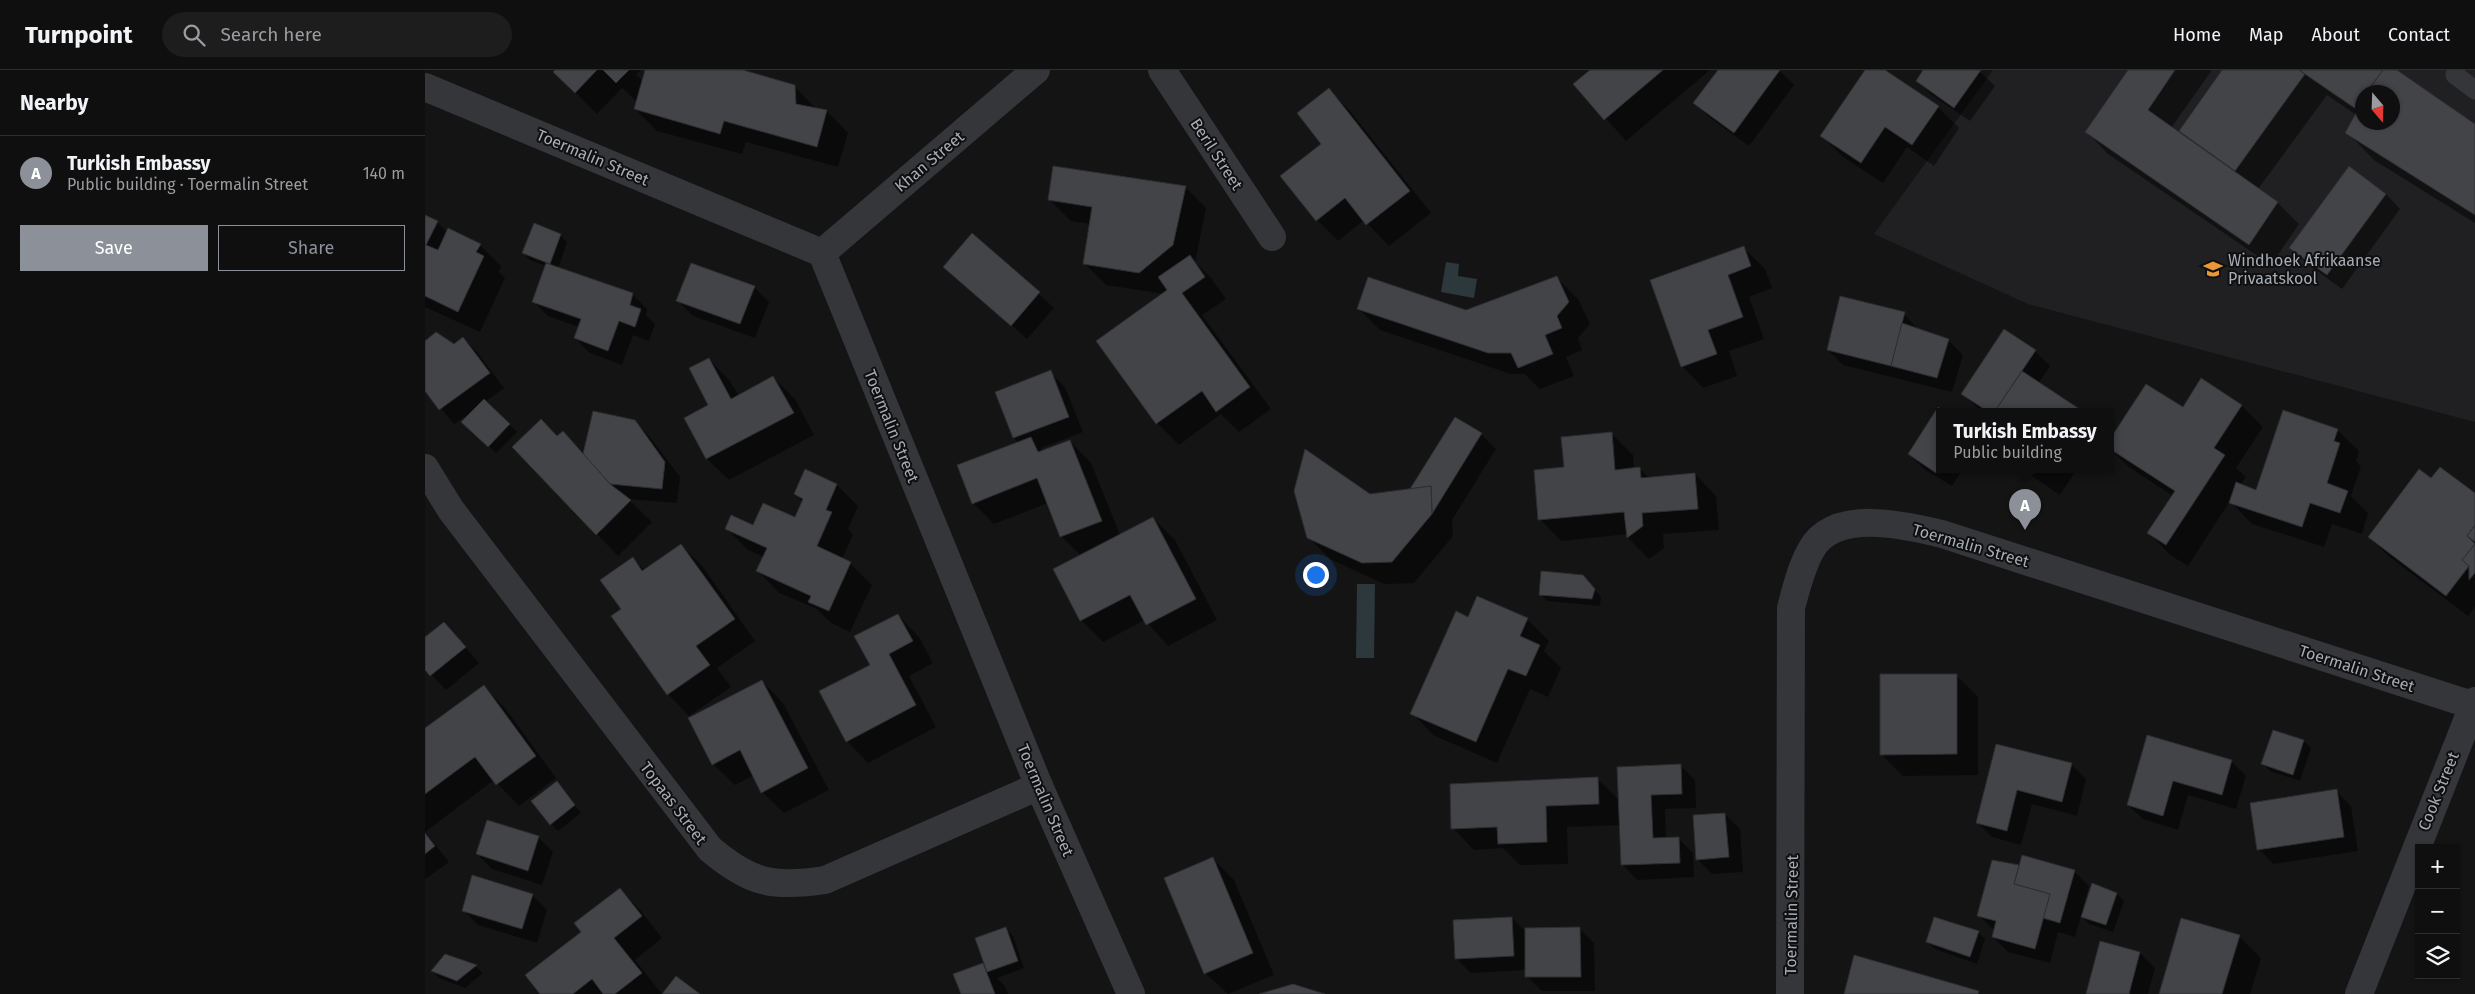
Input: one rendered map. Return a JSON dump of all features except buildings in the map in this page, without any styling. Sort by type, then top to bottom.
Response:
[{"type":"street","name":"Khan Street","points":[[822,253],[1037,70]]},
{"type":"street","name":"Beril Street","points":[[1162,70],[1272,237]]},
{"type":"street","name":"Toermalin Street","points":[[425,87],[822,253],[1039,786],[1131,994]]},
{"type":"street","name":"Topaas Street","points":[[425,468],[451,510],[704,842],[733,869],[764,882],[792,885],[825,880],[1039,786]]},
{"type":"street","name":"Toermalin Street","points":[[1790,994],[1791,608],[1798,581],[1811,549],[1830,531],[1858,522],[1901,524],[1942,534],[2474,704]]},
{"type":"street","name":"Cook Street","points":[[2359,994],[2474,704]]},
{"type":"lane","points":[[2455,75],[2475,90]]},
{"type":"shaded area","name":"Windhoek Afrikaanse Privaatskool","points":[[1993,70],[2475,70],[2475,422],[2028,304],[1874,234]]},
{"type":"shaded area","points":[[1446,262],[1459,264],[1458,276],[1477,279],[1474,298],[1441,292]]},
{"type":"shaded area","points":[[1357,584],[1375,584],[1374,658],[1356,658]]},
{"type":"place","name":"Windhoek Afrikaanse Privaatskool","points":[[2213,269]]},
{"type":"place","name":"Turkish Embassy","points":[[2025,530]]}]
